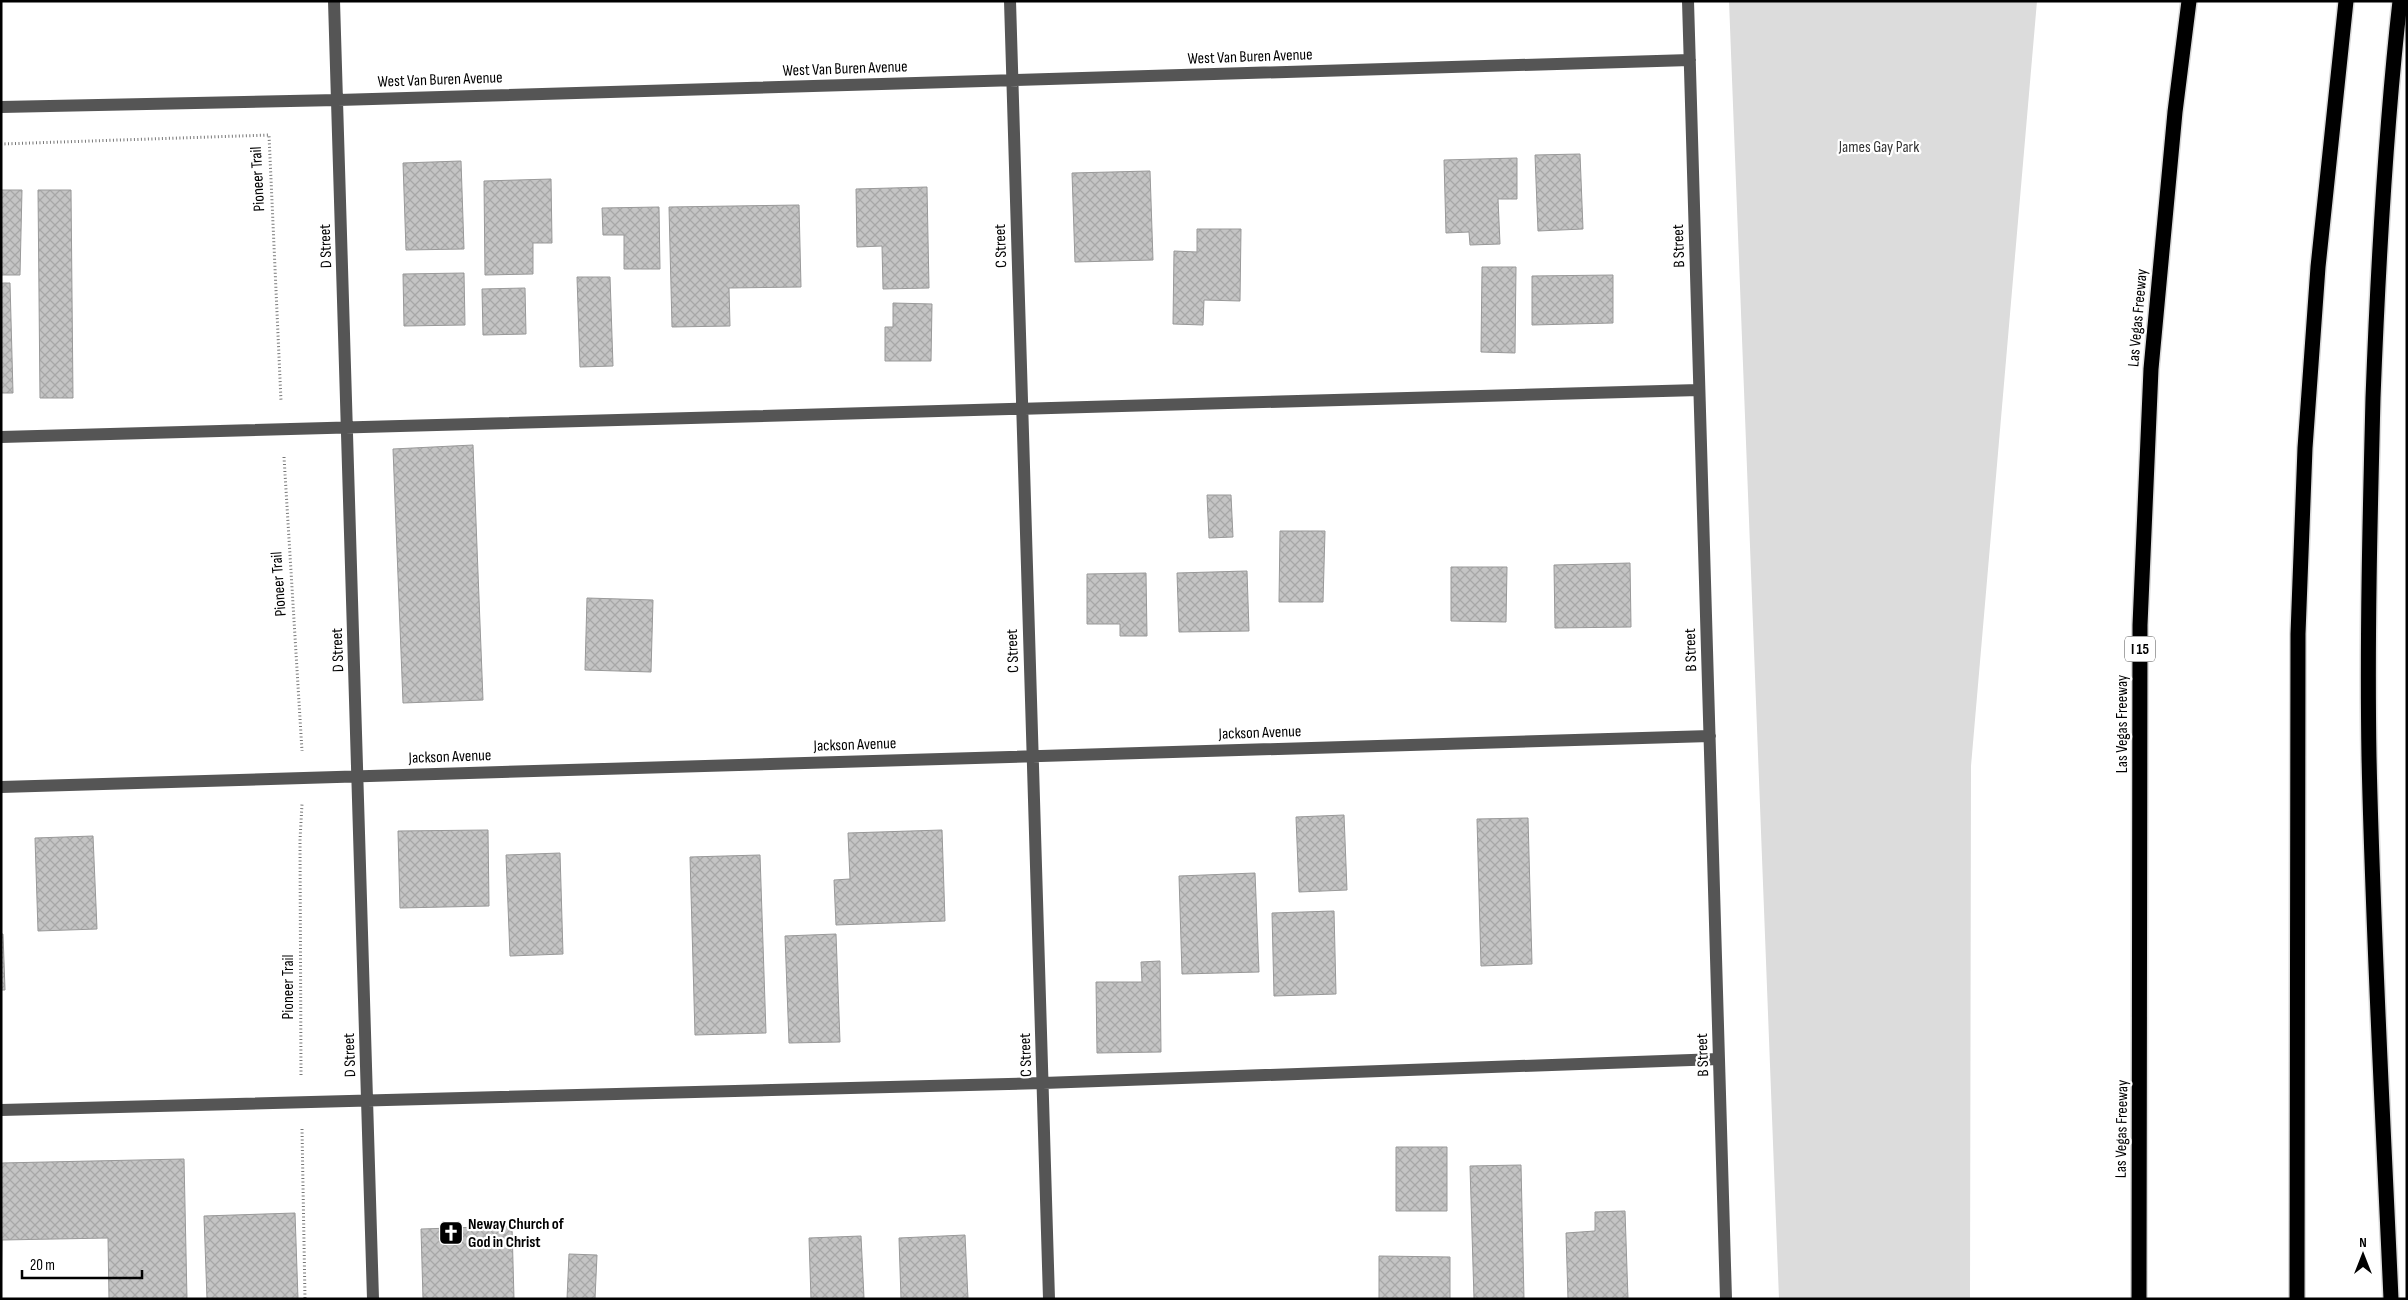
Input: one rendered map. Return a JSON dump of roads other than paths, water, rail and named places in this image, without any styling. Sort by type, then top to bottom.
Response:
[{"type":"highway","name":"Las Vegas Freeway","points":[[2140,1299],[2140,625],[2151,369],[2174,112],[2189,1]]},
{"type":"highway","points":[[2297,1299],[2298,634],[2305,448],[2318,267],[2335,90],[2346,1]]},
{"type":"highway","points":[[2391,1299],[2370,769],[2368,622],[2378,249],[2400,1]]},
{"type":"street","name":"D Street","points":[[334,1],[373,1299]]},
{"type":"street","name":"C Street","points":[[1010,1],[1049,1299]]},
{"type":"street","name":"B Street","points":[[1688,1],[1726,1299]]},
{"type":"street","name":"West Van Buren Avenue","points":[[1,107],[338,100],[1690,60]]},
{"type":"street","points":[[1,437],[1699,390]]},
{"type":"street","name":"Jackson Avenue","points":[[1,787],[1710,736]]},
{"type":"street","points":[[1,1110],[367,1099],[1043,1083],[1719,1060]]},
{"type":"place","name":"Neway Church of God in Christ","points":[[451,1233]]},
{"type":"park label","name":"James Gay Park","points":[[1879,147]]}]
